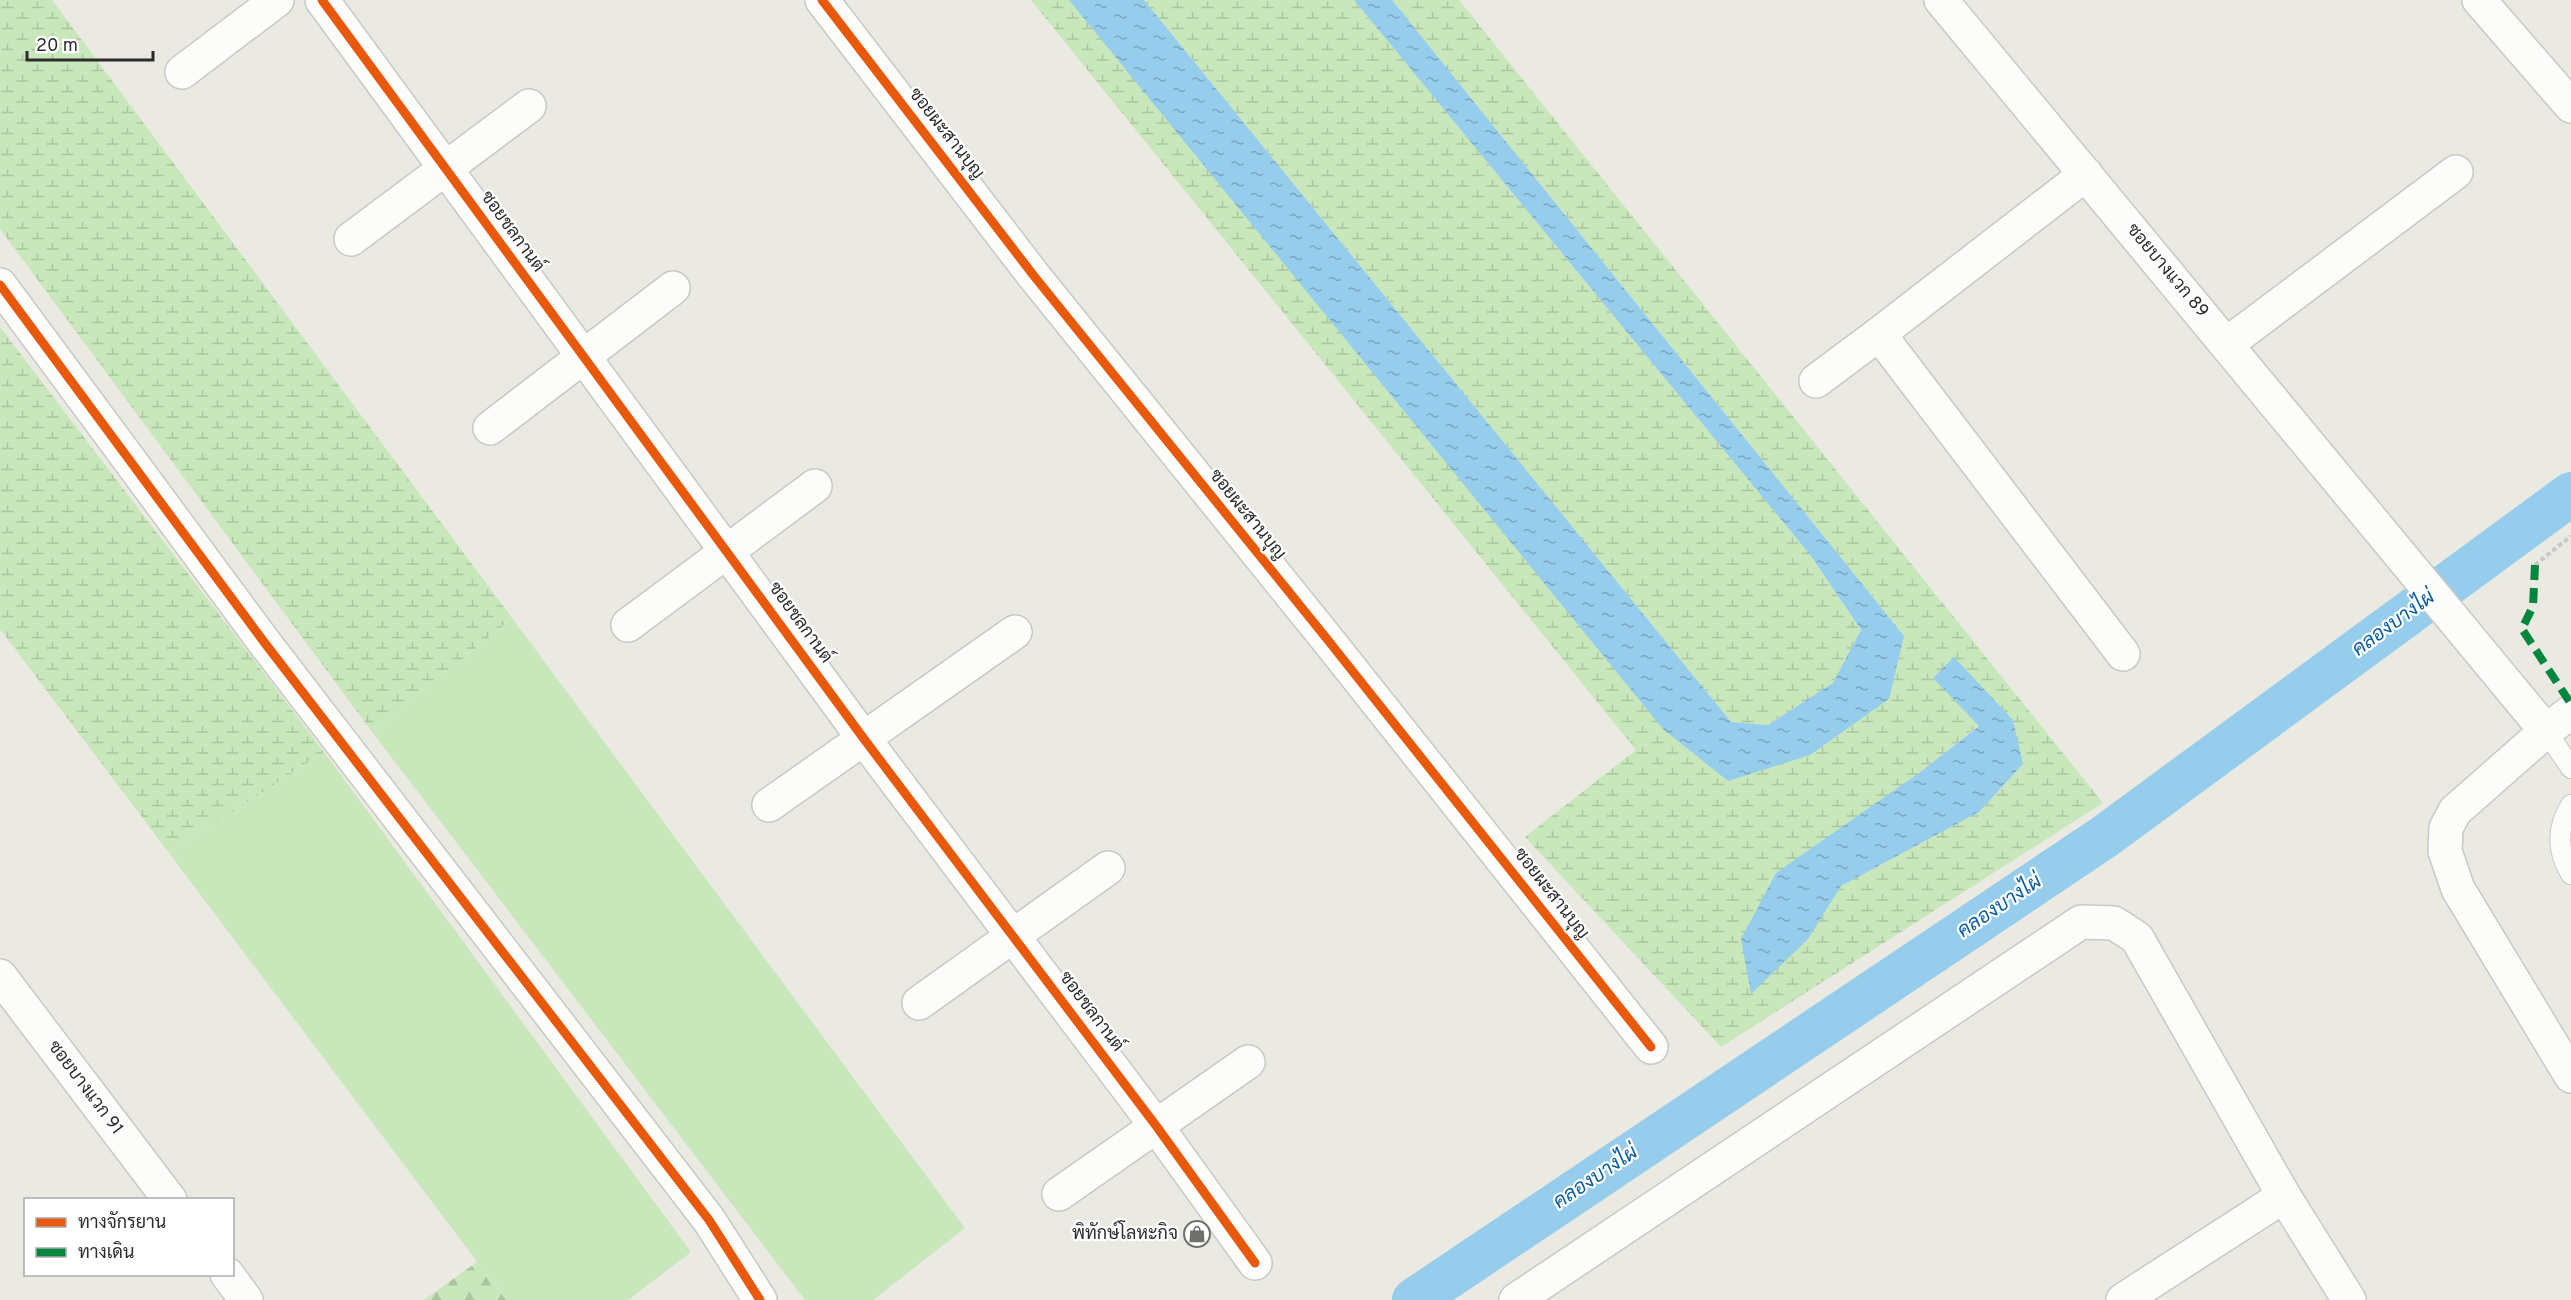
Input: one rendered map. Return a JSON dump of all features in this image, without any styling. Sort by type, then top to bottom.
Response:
[{"type":"street","points":[[182,72],[278,0]]},
{"type":"street","name":"ซอยชลกานต์","points":[[322,0],[864,739],[1157,1127],[1255,1263]]},
{"type":"street","name":"ซอยผะสานบุญ","points":[[822,0],[1041,285],[1335,649],[1651,1047]]},
{"type":"street","name":"ซอยบางแวก 89","points":[[1941,0],[2546,731]]},
{"type":"street","points":[[2479,0],[2571,106]]},
{"type":"street","points":[[351,239],[529,106]]},
{"type":"street","points":[[2227,344],[2456,172]]},
{"type":"street","points":[[1816,381],[2086,174]]},
{"type":"street","points":[[0,285],[264,642],[709,1220],[760,1300]]},
{"type":"street","points":[[490,429],[673,288]]},
{"type":"street","points":[[1880,334],[2123,654]]},
{"type":"street","points":[[628,625],[815,486]]},
{"type":"street","points":[[769,805],[1015,632]]},
{"type":"street","points":[[2571,712],[2455,811],[2446,828],[2445,851],[2458,889],[2571,1076]]},
{"type":"street","points":[[918,1003],[1108,868]]},
{"type":"street","points":[[1516,1300],[2081,922],[2114,923],[2137,938],[2284,1196],[2349,1300]]},
{"type":"street","name":"ซอยบางแวก 91","points":[[0,976],[168,1198]]},
{"type":"street","points":[[1059,1194],[1248,1062]]},
{"type":"street","points":[[2123,1300],[2284,1196]]},
{"type":"street","points":[[228,1276],[246,1300]]},
{"type":"lane","points":[[2546,731],[2571,768]]},
{"type":"lane","points":[[2571,806],[2559,834],[2562,860],[2571,874]]},
{"type":"path","points":[[2535,565],[2571,536]]},
{"type":"green space","points":[[0,0],[52,0],[512,618],[373,733],[0,229]]},
{"type":"green space","points":[[1031,0],[1069,0],[1728,781],[1904,636],[1392,0],[1459,0],[2103,803],[1721,1047],[1525,837],[1636,750]],"holes":[[[1933,678],[2023,764],[1979,812],[1841,886],[1919,773],[1979,725]]]},
{"type":"green space","points":[[1144,0],[1354,0],[1811,556],[1861,631],[1833,683],[1768,725],[1731,722]]},
{"type":"green space","points":[[0,327],[324,752],[169,853],[0,629]]},
{"type":"green space","points":[[512,618],[965,1228],[873,1300],[805,1300],[373,733]]},
{"type":"green space","points":[[324,752],[691,1252],[628,1300],[506,1300],[169,853]]},
{"type":"green space","points":[[477,1262],[506,1300],[424,1300]]},
{"type":"water","points":[[1069,0],[1144,0],[1731,722],[1768,725],[1833,683],[1861,630],[1811,556],[1354,0],[1392,0],[1904,636],[1889,699],[1810,755],[1728,781],[1663,729]]},
{"type":"water","points":[[1954,657],[2013,720],[2023,764],[1979,812],[1841,886],[1808,939],[1751,994],[1741,939],[1776,873],[1919,773],[1979,726],[1933,678]]},
{"type":"waterway","name":"คลองบางไผ่","points":[[1414,1300],[2104,837],[2571,494]]},
{"type":"marked path","points":[[2535,565],[2533,606],[2522,629],[2571,704]]},
{"type":"cycle path","points":[[322,0],[864,739],[1157,1127],[1255,1263]]},
{"type":"cycle path","points":[[822,0],[1034,276],[1327,639],[1651,1047]]},
{"type":"cycle path","points":[[0,285],[264,642],[709,1220],[760,1300]]},
{"type":"place","name":"พิทักษ์โลหะกิจ","points":[[1197,1234]]}]
